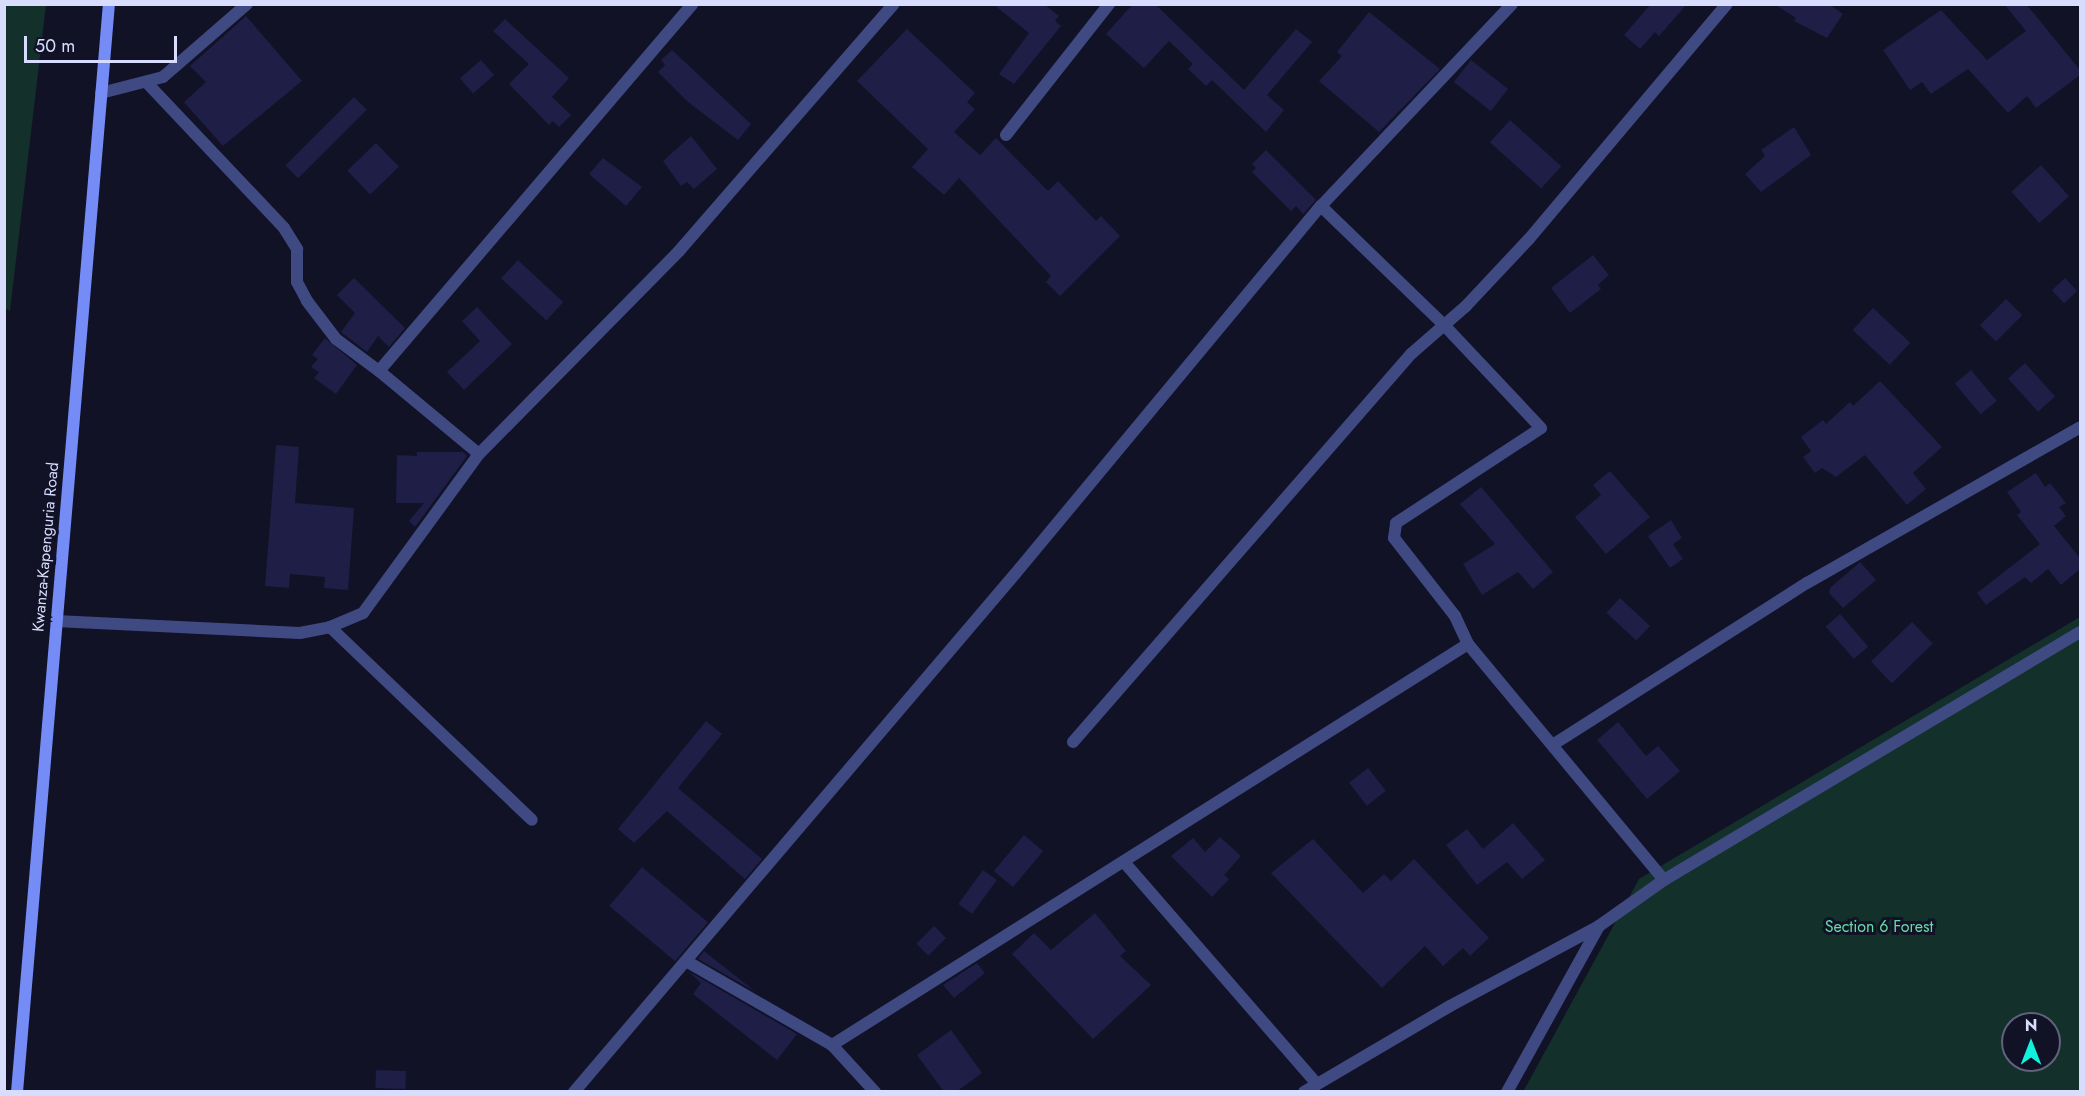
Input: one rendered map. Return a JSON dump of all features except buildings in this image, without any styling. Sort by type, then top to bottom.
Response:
[{"type":"street","name":"Kwanza-Kapenguria Road","points":[[17,1092],[109,4]]},
{"type":"street","points":[[101,93],[148,84],[163,77],[247,4]]},
{"type":"street","points":[[379,371],[692,4]]},
{"type":"street","points":[[57,621],[300,633],[330,627],[363,613],[479,454],[679,251],[894,4]]},
{"type":"street","points":[[1006,135],[1109,4]]},
{"type":"street","points":[[574,1092],[1015,574],[1321,206],[1512,4]]},
{"type":"street","points":[[1073,742],[1411,354],[1466,306],[1529,240],[1727,4]]},
{"type":"street","points":[[148,84],[284,228],[297,249],[297,282],[307,301],[336,339],[379,371],[479,454]]},
{"type":"street","points":[[1321,206],[1443,324],[1541,428],[1396,523],[1393,531],[1394,538],[1455,616],[1468,644],[1554,744],[1664,880]]},
{"type":"street","points":[[1554,744],[1807,583],[2080,427]]},
{"type":"street","points":[[330,627],[531,820]]},
{"type":"street","points":[[1304,1092],[1450,1006],[1599,926],[1664,880],[2080,632]]},
{"type":"street","points":[[832,1045],[1468,644]]},
{"type":"street","points":[[1124,862],[1317,1084]]},
{"type":"street","points":[[1507,1092],[1599,926]]},
{"type":"street","points":[[686,961],[832,1045],[875,1092]]},
{"type":"green space","points":[[4,5],[46,5],[10,311],[4,308]]},
{"type":"green space","name":"Section 6 Forest","points":[[2080,617],[2080,1091],[1523,1092],[1639,879]]}]
